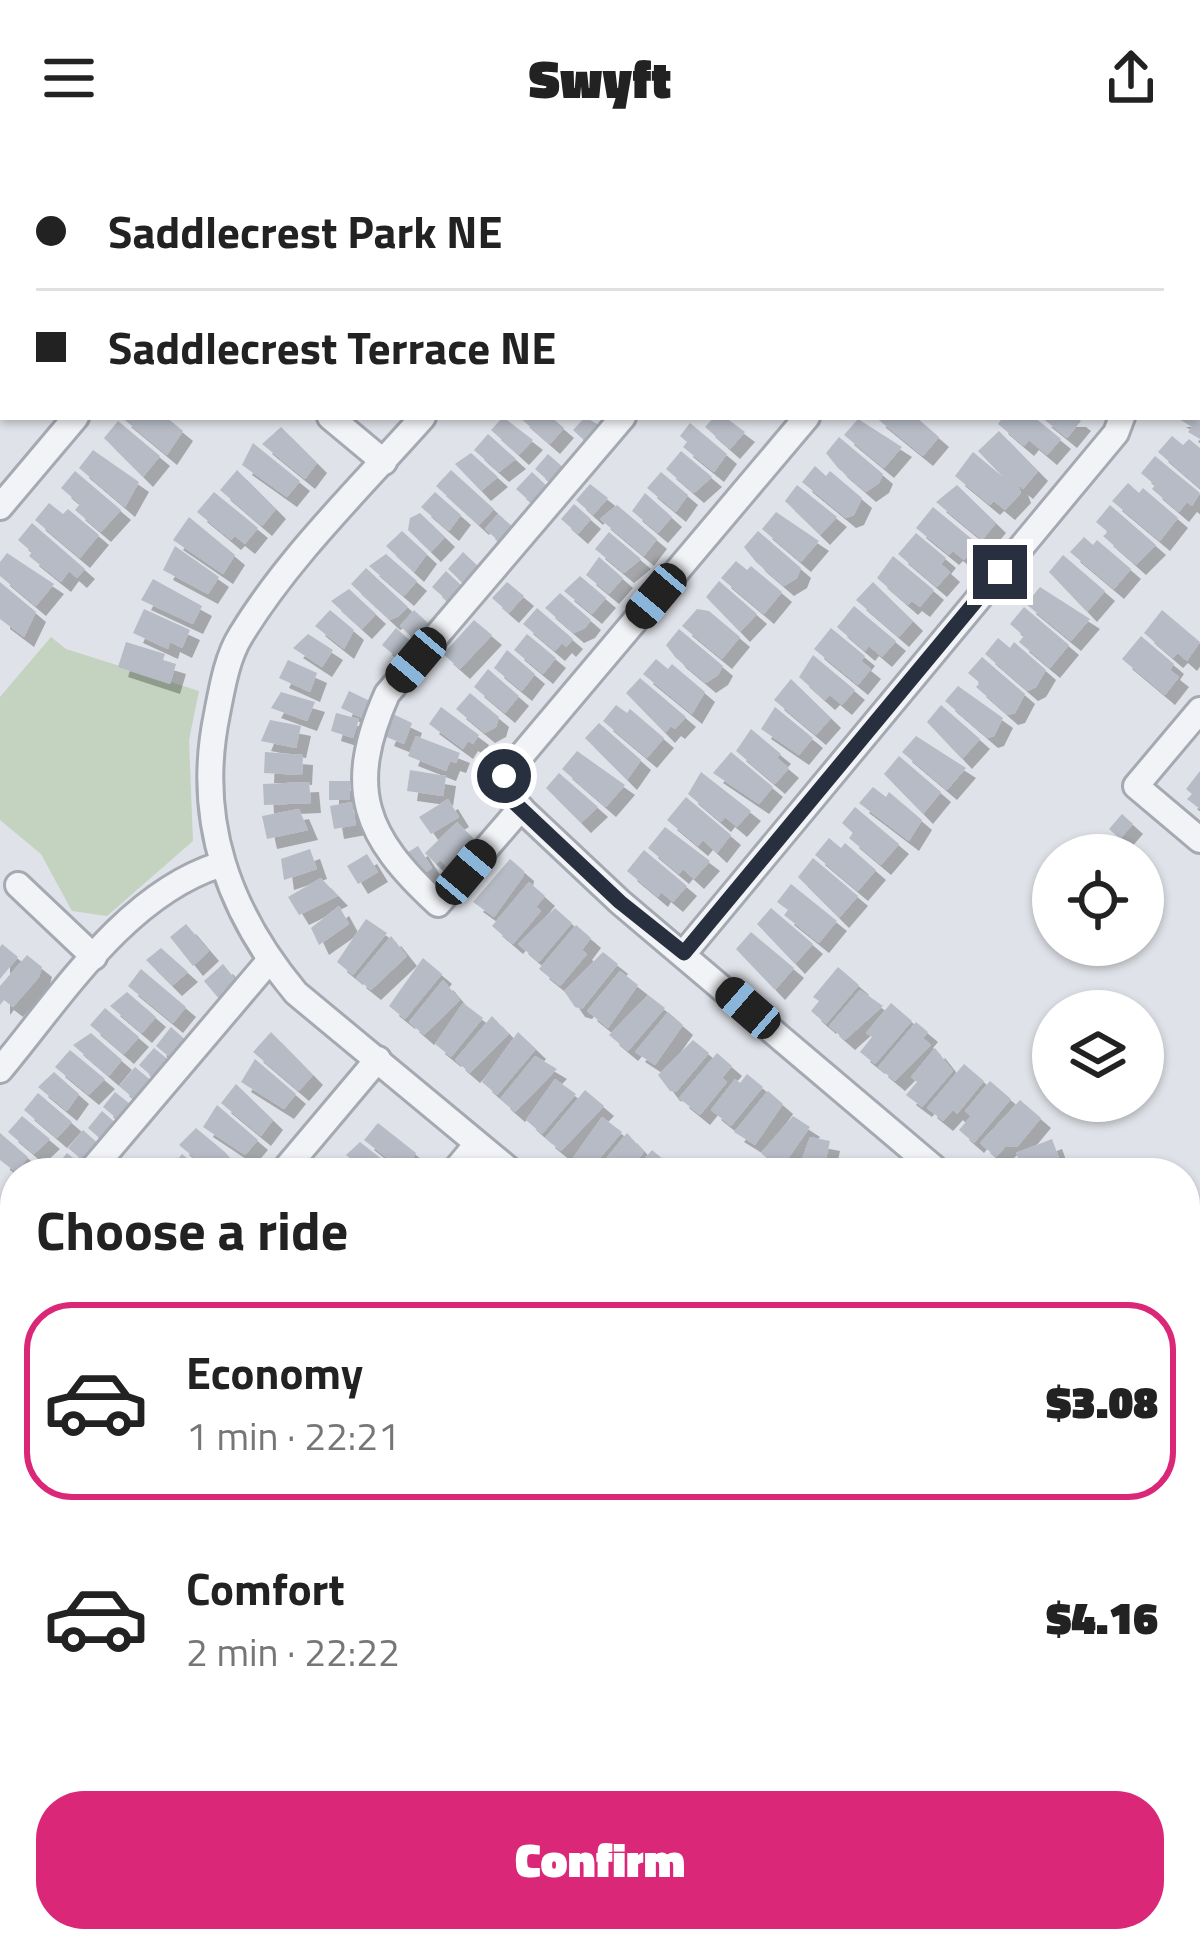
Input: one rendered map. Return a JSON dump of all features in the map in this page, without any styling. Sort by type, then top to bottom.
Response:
[{"type":"street","points":[[0,507],[73,420]]},
{"type":"street","points":[[334,420],[384,462]]},
{"type":"street","points":[[421,420],[292,566],[238,639],[209,751],[209,802],[219,866],[269,961],[296,993],[494,1158]]},
{"type":"street","points":[[521,808],[438,904],[400,869],[368,817],[362,784],[367,739],[387,694],[620,420]]},
{"type":"street","points":[[804,420],[504,776],[502,791],[620,902],[923,1158]]},
{"type":"street","points":[[684,953],[1101,451],[1120,420]]},
{"type":"street","points":[[1200,710],[1136,786],[1200,840]]},
{"type":"street","points":[[0,1070],[94,957],[161,892],[219,866]]},
{"type":"street","points":[[18,885],[94,957]]},
{"type":"street","points":[[102,1158],[269,961]]},
{"type":"street","points":[[295,1158],[378,1059]]},
{"type":"street","points":[[466,1158],[478,1144]]},
{"type":"green space","points":[[51,637],[66,649],[199,691],[189,740],[193,841],[107,916],[72,911],[41,854],[0,820],[0,697]]},
{"type":"building","points":[[125,420],[170,420],[183,431],[167,455]]},
{"type":"building","points":[[507,420],[533,440],[519,455],[491,430]]},
{"type":"building","points":[[522,420],[555,420],[564,428],[550,444]]},
{"type":"building","points":[[582,420],[604,428],[589,445],[573,430]]},
{"type":"building","points":[[711,420],[729,420],[745,432],[730,449],[705,427]]},
{"type":"building","points":[[860,420],[902,447],[884,468],[844,435]]},
{"type":"building","points":[[879,420],[919,420],[939,437],[923,456]]},
{"type":"building","points":[[1001,420],[1038,420],[1061,439],[1047,455],[1029,440],[1024,446],[998,424]]},
{"type":"building","points":[[1045,420],[1081,421],[1067,438]]},
{"type":"building","points":[[1181,420],[1200,420],[1200,439],[1188,432],[1192,427]]},
{"type":"building","points":[[118,421],[160,456],[143,477],[104,438]]},
{"type":"building","points":[[690,423],[727,454],[714,472],[683,447],[687,442],[680,436]]},
{"type":"building","points":[[281,427],[317,463],[305,479],[262,444]]},
{"type":"building","points":[[999,431],[1038,471],[1023,489],[1018,485],[1021,493],[1005,510],[994,501],[990,505],[955,476],[973,452],[1003,477],[978,451]]},
{"type":"building","points":[[488,434],[516,459],[499,472],[474,450]]},
{"type":"building","points":[[1172,436],[1183,445],[1189,439],[1200,448],[1200,488],[1158,452]]},
{"type":"building","points":[[839,437],[883,474],[866,492],[826,453]]},
{"type":"building","points":[[253,443],[300,481],[287,497],[242,465]]},
{"type":"building","points":[[93,450],[139,482],[125,507],[79,468]]},
{"type":"building","points":[[681,451],[712,477],[694,493],[666,469]]},
{"type":"building","points":[[471,453],[498,477],[481,491],[455,464]]},
{"type":"building","points":[[548,454],[566,470],[553,485],[535,469]]},
{"type":"building","points":[[1155,456],[1200,493],[1192,506],[1187,502],[1179,512],[1152,489],[1155,485],[1141,473]]},
{"type":"building","points":[[815,466],[826,476],[830,471],[862,498],[854,515],[846,518],[802,482]]},
{"type":"building","points":[[237,470],[276,509],[262,526],[220,490]]},
{"type":"building","points":[[451,470],[494,509],[479,525],[436,486]]},
{"type":"building","points":[[75,471],[121,510],[101,532],[75,510],[80,504],[61,488]]},
{"type":"building","points":[[532,472],[550,489],[535,506],[516,489]]},
{"type":"building","points":[[661,472],[688,495],[676,512],[647,488]]},
{"type":"building","points":[[1128,483],[1139,493],[1143,488],[1178,518],[1160,541],[1112,501]]},
{"type":"building","points":[[590,484],[608,498],[593,515],[576,500]]},
{"type":"building","points":[[797,485],[837,517],[820,535],[785,501]]},
{"type":"building","points":[[957,485],[996,523],[982,540],[936,502]]},
{"type":"building","points":[[214,492],[258,528],[245,544],[235,536],[231,540],[197,512]]},
{"type":"building","points":[[435,492],[461,515],[449,531],[421,507]]},
{"type":"building","points":[[645,493],[672,517],[658,533],[632,511]]},
{"type":"building","points":[[49,503],[63,514],[68,509],[99,535],[80,558],[35,520]]},
{"type":"building","points":[[574,504],[591,519],[578,534],[561,519]]},
{"type":"building","points":[[617,505],[657,539],[644,556],[600,519]]},
{"type":"building","points":[[1110,505],[1156,545],[1136,565],[1103,536],[1108,532],[1096,522]]},
{"type":"building","points":[[933,507],[978,544],[964,560],[953,551],[949,555],[916,528]]},
{"type":"building","points":[[776,512],[819,541],[801,562],[762,529]]},
{"type":"building","points":[[420,513],[445,537],[431,552],[408,530],[410,518]]},
{"type":"building","points":[[498,514],[514,528],[501,543],[485,529]]},
{"type":"building","points":[[189,517],[235,555],[223,574],[173,540]]},
{"type":"building","points":[[32,523],[85,569],[77,578],[69,571],[61,582],[29,556],[32,552],[18,540]]},
{"type":"building","points":[[402,531],[427,554],[414,572],[386,546]]},
{"type":"building","points":[[758,531],[801,568],[797,578],[784,586],[756,562],[744,547]]},
{"type":"building","points":[[609,532],[641,559],[624,573],[595,549]]},
{"type":"building","points":[[916,533],[946,558],[941,564],[950,572],[937,587],[898,554]]},
{"type":"building","points":[[1084,537],[1093,545],[1097,540],[1131,569],[1114,589],[1070,552]]},
{"type":"building","points":[[175,546],[219,577],[208,594],[163,570]]},
{"type":"building","points":[[463,552],[481,569],[466,586],[448,569]]},
{"type":"building","points":[[7,553],[54,584],[36,606],[0,576],[0,562]]},
{"type":"building","points":[[386,554],[417,581],[404,596],[369,566]]},
{"type":"building","points":[[1063,555],[1105,591],[1087,612],[1049,572]]},
{"type":"building","points":[[893,556],[934,590],[920,607],[912,601],[908,605],[877,578]]},
{"type":"building","points":[[599,557],[623,578],[609,594],[586,575]]},
{"type":"building","points":[[736,561],[747,570],[751,566],[782,592],[764,614],[721,578]]},
{"type":"building","points":[[366,568],[408,607],[399,616],[390,620],[351,584]]},
{"type":"building","points":[[446,571],[462,586],[449,602],[432,587]]},
{"type":"building","points":[[580,576],[606,598],[592,614],[564,591]]},
{"type":"building","points":[[153,579],[202,606],[193,624],[141,600]]},
{"type":"building","points":[[719,581],[757,614],[740,632],[706,597]]},
{"type":"building","points":[[0,582],[36,612],[24,637],[0,619]]},
{"type":"building","points":[[507,582],[524,596],[509,613],[492,598]]},
{"type":"building","points":[[873,582],[913,621],[899,637],[856,600]]},
{"type":"building","points":[[1040,587],[1090,619],[1071,641],[1026,604]]},
{"type":"building","points":[[349,589],[376,614],[362,629],[331,601]]},
{"type":"building","points":[[560,593],[591,620],[585,628],[574,633],[545,608]]},
{"type":"building","points":[[854,606],[896,641],[882,657],[869,646],[865,651],[837,627]]},
{"type":"building","points":[[1024,607],[1069,645],[1050,668],[1019,642],[1024,636],[1010,624]]},
{"type":"building","points":[[537,608],[573,639],[566,647],[562,643],[555,651],[523,624]]},
{"type":"building","points":[[144,609],[190,630],[182,648],[170,642],[168,649],[133,633]]},
{"type":"building","points":[[697,609],[709,611],[740,637],[722,659],[682,626]]},
{"type":"building","points":[[330,610],[354,630],[344,649],[315,626]]},
{"type":"building","points":[[414,610],[429,624],[415,640],[400,626]]},
{"type":"building","points":[[1162,610],[1200,642],[1187,661],[1178,653],[1173,658],[1144,633]]},
{"type":"building","points":[[474,620],[492,635],[460,669],[443,654]]},
{"type":"building","points":[[396,628],[414,644],[400,660],[382,645]]},
{"type":"building","points":[[831,628],[865,656],[861,661],[871,669],[858,685],[814,649]]},
{"type":"building","points":[[679,629],[723,666],[706,683],[666,645]]},
{"type":"building","points":[[308,634],[333,650],[322,667],[293,648]]},
{"type":"building","points":[[527,634],[556,658],[543,674],[514,650]]},
{"type":"building","points":[[1141,636],[1174,664],[1170,670],[1179,677],[1165,695],[1122,659]]},
{"type":"building","points":[[998,638],[1010,648],[1014,642],[1046,670],[1036,687],[1028,691],[985,654]]},
{"type":"building","points":[[126,642],[165,654],[163,660],[176,664],[170,684],[118,667]]},
{"type":"building","points":[[507,650],[535,674],[522,691],[494,668]]},
{"type":"building","points":[[813,655],[855,690],[842,705],[830,695],[825,700],[799,677]]},
{"type":"building","points":[[982,657],[1025,694],[1015,713],[1008,715],[976,687],[980,683],[968,673]]},
{"type":"building","points":[[656,659],[668,669],[672,664],[705,692],[692,714],[643,674]]},
{"type":"building","points":[[288,660],[317,673],[310,692],[279,678]]},
{"type":"building","points":[[488,669],[519,696],[505,713],[474,687]]},
{"type":"building","points":[[640,678],[686,717],[675,729],[671,726],[665,733],[626,693]]},
{"type":"building","points":[[791,679],[831,718],[816,735],[774,700]]},
{"type":"building","points":[[958,686],[1003,718],[994,736],[988,738],[945,701]]},
{"type":"building","points":[[349,691],[370,701],[362,718],[341,708]]},
{"type":"building","points":[[281,692],[315,702],[307,721],[271,708]]},
{"type":"building","points":[[470,693],[499,717],[496,727],[485,733],[456,709]]},
{"type":"building","points":[[616,705],[627,713],[630,709],[664,738],[647,758],[603,721]]},
{"type":"building","points":[[941,705],[980,739],[962,759],[927,722]]},
{"type":"building","points":[[441,707],[479,735],[473,744],[468,741],[463,749],[429,724]]},
{"type":"building","points":[[775,707],[813,738],[799,755],[761,729]]},
{"type":"building","points":[[336,713],[359,719],[353,738],[331,731]]},
{"type":"building","points":[[393,714],[412,723],[404,744],[384,736]]},
{"type":"building","points":[[270,720],[301,726],[296,748],[261,741]]},
{"type":"building","points":[[599,723],[641,760],[627,780],[585,738]]},
{"type":"building","points":[[751,729],[781,754],[777,758],[789,768],[775,784],[736,751]]},
{"type":"building","points":[[416,736],[460,753],[456,763],[450,761],[446,771],[408,756]]},
{"type":"building","points":[[916,736],[966,768],[947,790],[902,752]]},
{"type":"building","points":[[577,751],[625,785],[606,807],[562,769]]},
{"type":"building","points":[[265,752],[303,755],[302,775],[264,773]]},
{"type":"building","points":[[731,752],[773,787],[759,804],[713,773]]},
{"type":"building","points":[[899,756],[941,792],[923,814],[884,774]]},
{"type":"building","points":[[410,770],[446,776],[443,796],[407,791]]},
{"type":"building","points":[[1200,771],[1200,809],[1187,799],[1192,794],[1186,789]]},
{"type":"building","points":[[701,772],[751,811],[737,827],[725,817],[721,822],[688,794]]},
{"type":"building","points":[[559,773],[598,807],[581,823],[546,788]]},
{"type":"building","points":[[329,781],[350,781],[350,800],[329,800]]},
{"type":"building","points":[[309,782],[311,803],[264,805],[263,784]]},
{"type":"building","points":[[873,787],[886,797],[889,792],[922,820],[909,841],[859,803]]},
{"type":"building","points":[[686,797],[731,835],[717,853],[703,840],[698,846],[667,820]]},
{"type":"building","points":[[448,799],[459,817],[431,834],[419,817]]},
{"type":"building","points":[[352,802],[356,825],[334,829],[330,806]]},
{"type":"building","points":[[855,807],[899,844],[881,865],[849,838],[853,833],[842,823]]},
{"type":"building","points":[[299,809],[308,830],[267,839],[262,816]]},
{"type":"building","points":[[1122,814],[1133,824],[1124,834],[1109,829]]},
{"type":"building","points":[[457,822],[474,839],[446,866],[440,860],[436,864],[425,853]]},
{"type":"building","points":[[665,827],[710,861],[694,879],[683,869],[679,874],[648,848]]},
{"type":"building","points":[[829,838],[841,848],[845,843],[876,870],[858,891],[815,855]]},
{"type":"building","points":[[418,846],[432,868],[415,880],[400,857]]},
{"type":"building","points":[[310,849],[317,869],[284,880],[281,859]]},
{"type":"building","points":[[644,850],[687,886],[673,902],[661,892],[658,897],[627,871]]},
{"type":"building","points":[[367,854],[378,872],[358,884],[347,866]]},
{"type":"building","points":[[813,858],[858,896],[839,918],[798,877]]},
{"type":"building","points":[[510,859],[524,871],[523,877],[494,917],[473,902]]},
{"type":"building","points":[[321,878],[338,896],[299,915],[288,897]]},
{"type":"building","points":[[529,882],[545,896],[536,907],[541,911],[513,944],[492,926]]},
{"type":"building","points":[[791,884],[837,921],[819,943],[784,915],[788,910],[777,902]]},
{"type":"building","points":[[339,906],[349,924],[319,945],[311,928]]},
{"type":"building","points":[[555,908],[572,923],[539,962],[518,944]]},
{"type":"building","points":[[771,908],[813,944],[795,964],[757,924]]},
{"type":"building","points":[[366,919],[387,933],[353,975],[337,962]]},
{"type":"building","points":[[186,924],[209,951],[193,966],[170,937]]},
{"type":"building","points":[[576,925],[591,938],[582,950],[587,954],[560,986],[539,969]]},
{"type":"building","points":[[751,932],[794,968],[775,990],[736,949]]},
{"type":"building","points":[[391,936],[407,956],[371,990],[356,978]]},
{"type":"building","points":[[0,947],[18,957],[0,979]]},
{"type":"building","points":[[161,948],[188,972],[172,986],[146,960]]},
{"type":"building","points":[[603,952],[618,964],[582,1009],[575,1007],[564,991]]},
{"type":"building","points":[[27,955],[42,967],[39,977],[13,1007],[4,1000],[0,1005],[0,986]]},
{"type":"building","points":[[423,958],[442,974],[405,1019],[389,1006]]},
{"type":"building","points":[[223,964],[239,984],[220,1000],[204,981]]},
{"type":"building","points":[[838,967],[859,985],[826,1024],[811,1011],[819,1001],[813,997]]},
{"type":"building","points":[[141,969],[186,1007],[173,1023],[128,986]]},
{"type":"building","points":[[620,971],[638,985],[608,1028],[587,1011]]},
{"type":"building","points":[[443,980],[460,1000],[424,1035],[409,1022]]},
{"type":"building","points":[[860,990],[883,1006],[845,1040],[829,1026]]},
{"type":"building","points":[[127,992],[156,1017],[142,1033],[110,1006]]},
{"type":"building","points":[[648,995],[665,1008],[628,1051],[609,1035]]},
{"type":"building","points":[[463,1003],[483,1018],[451,1057],[435,1044]]},
{"type":"building","points":[[891,1003],[912,1021],[875,1064],[860,1052],[872,1037],[866,1033]]},
{"type":"building","points":[[105,1008],[139,1037],[124,1054],[90,1025]]},
{"type":"building","points":[[668,1012],[683,1025],[655,1065],[635,1052]]},
{"type":"building","points":[[492,1016],[509,1034],[470,1073],[455,1060]]},
{"type":"building","points":[[916,1022],[928,1032],[923,1038],[931,1045],[895,1081],[878,1067]]},
{"type":"building","points":[[171,1027],[188,1042],[173,1060],[156,1046]]},
{"type":"building","points":[[271,1032],[313,1075],[299,1091],[253,1052]]},
{"type":"building","points":[[518,1032],[536,1049],[497,1095],[482,1082]]},
{"type":"building","points":[[91,1033],[122,1060],[109,1076],[73,1045]]},
{"type":"building","points":[[693,1040],[709,1053],[676,1092],[670,1091],[658,1075]]},
{"type":"building","points":[[154,1048],[171,1062],[156,1080],[139,1065]]},
{"type":"building","points":[[935,1048],[953,1071],[922,1107],[906,1095],[917,1082],[911,1077]]},
{"type":"building","points":[[70,1050],[105,1079],[89,1095],[55,1067]]},
{"type":"building","points":[[717,1053],[732,1066],[722,1078],[727,1082],[700,1115],[679,1098]]},
{"type":"building","points":[[535,1056],[557,1069],[515,1112],[500,1099]]},
{"type":"building","points":[[255,1059],[296,1094],[284,1109],[241,1082]]},
{"type":"building","points":[[964,1064],[984,1081],[957,1114],[953,1110],[943,1121],[927,1108]]},
{"type":"building","points":[[135,1067],[154,1083],[138,1102],[119,1086]]},
{"type":"building","points":[[54,1072],[79,1094],[67,1111],[38,1087]]},
{"type":"building","points":[[747,1074],[763,1087],[731,1126],[711,1110],[735,1079],[740,1083]]},
{"type":"building","points":[[555,1079],[576,1094],[542,1134],[526,1120]]},
{"type":"building","points":[[990,1081],[1011,1099],[974,1143],[959,1130],[971,1116],[965,1111]]},
{"type":"building","points":[[236,1084],[273,1120],[261,1136],[221,1103]]},
{"type":"building","points":[[585,1090],[604,1106],[561,1151],[545,1138]]},
{"type":"building","points":[[768,1091],[783,1104],[755,1145],[734,1132]]},
{"type":"building","points":[[115,1092],[134,1107],[121,1122],[103,1107]]},
{"type":"building","points":[[38,1093],[72,1122],[57,1138],[24,1110]]},
{"type":"building","points":[[1020,1100],[1032,1110],[1032,1122],[1038,1122],[1017,1147],[1006,1146],[996,1157],[980,1143]]},
{"type":"building","points":[[217,1105],[258,1140],[245,1155],[203,1127]]},
{"type":"building","points":[[102,1111],[118,1125],[104,1142],[88,1128]]},
{"type":"building","points":[[22,1116],[50,1139],[34,1154],[8,1132]]},
{"type":"building","points":[[793,1116],[810,1127],[788,1158],[767,1158],[761,1153]]},
{"type":"building","points":[[602,1117],[622,1132],[600,1158],[573,1158]]},
{"type":"building","points":[[378,1123],[416,1153],[413,1158],[387,1158],[364,1140]]},
{"type":"building","points":[[196,1128],[230,1158],[195,1158],[179,1145]]},
{"type":"building","points":[[83,1130],[101,1146],[90,1158],[80,1158],[68,1148]]},
{"type":"building","points":[[0,1133],[28,1157],[27,1158],[0,1158]]},
{"type":"building","points":[[627,1133],[644,1152],[639,1158],[606,1158]]},
{"type":"building","points":[[810,1137],[830,1141],[826,1158],[802,1158]]},
{"type":"building","points":[[1052,1139],[1059,1158],[1018,1158],[1016,1153]]},
{"type":"building","points":[[360,1142],[380,1158],[350,1158],[346,1155]]},
{"type":"route","points":[[504,776],[502,791],[620,902],[684,953],[1000,572]]}]
